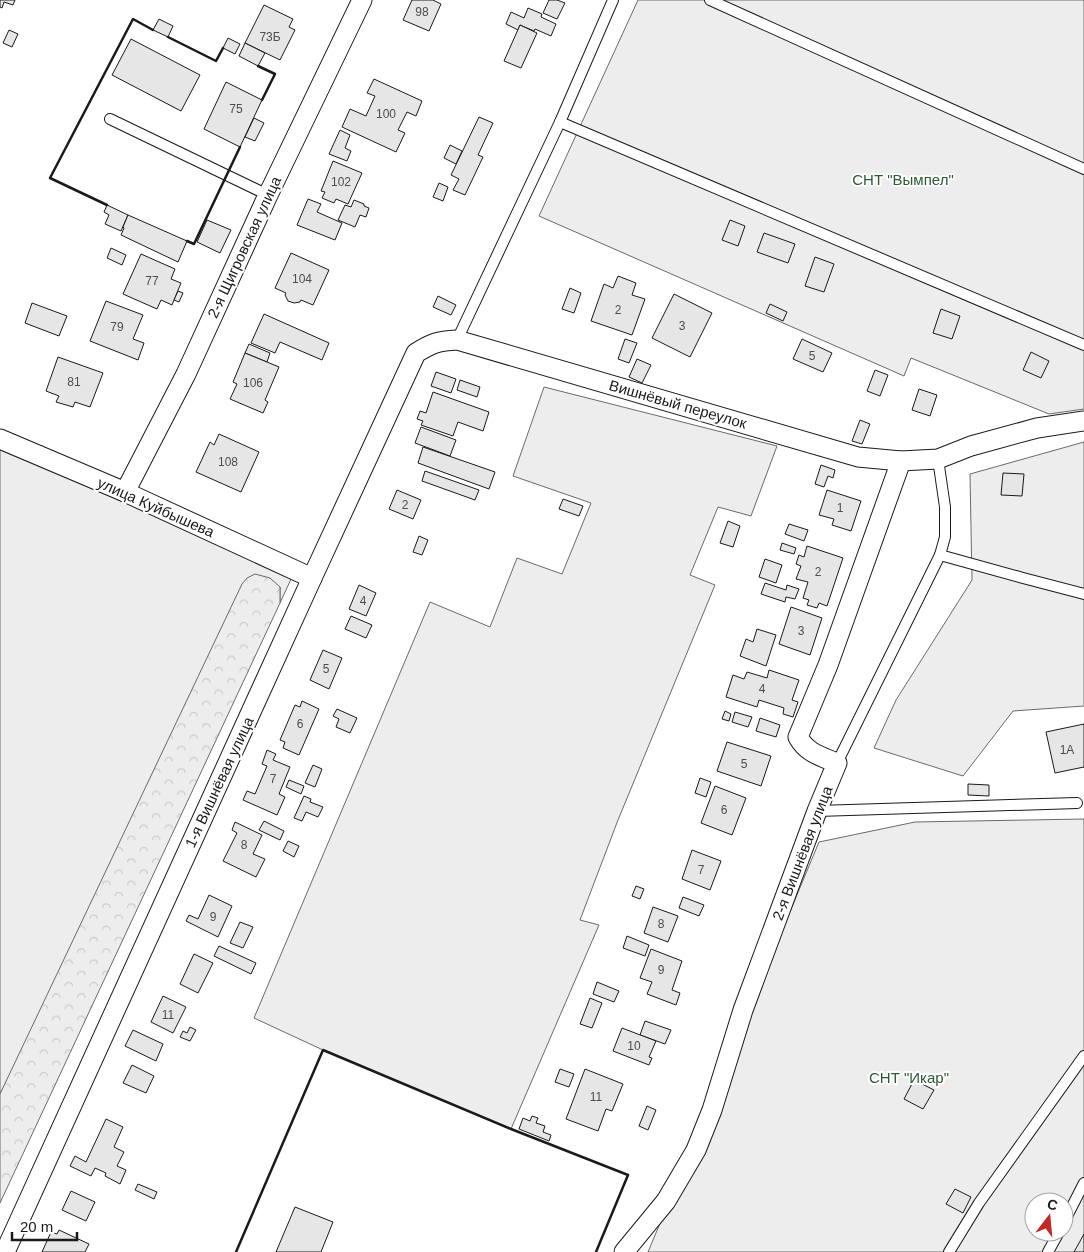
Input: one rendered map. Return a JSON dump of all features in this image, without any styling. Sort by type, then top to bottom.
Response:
[{"type":"street","name":"2-я Щигровская улица","points":[[125,492],[186,374],[268,194],[362,0]]},
{"type":"street","name":"Вишнёвый переулок","points":[[457,340],[858,457],[901,461],[938,459],[972,446],[1036,428],[1084,421]]},
{"type":"street","name":"1-я Вишнёвая улица","points":[[5,1252],[416,353],[429,344],[457,340]]},
{"type":"street","name":"улица Куйбышева","points":[[0,438],[125,492],[312,578]]},
{"type":"street","points":[[837,763],[812,752],[803,746],[798,737],[828,665],[901,461]]},
{"type":"street","name":"2-я Вишнёвая улица","points":[[624,1252],[666,1201],[696,1150],[712,1110],[743,1010],[817,811],[837,763]]},
{"type":"lane","points":[[457,340],[560,122],[613,0]]},
{"type":"lane","points":[[710,0],[1084,168]]},
{"type":"lane","points":[[110,119],[268,194]]},
{"type":"lane","points":[[560,122],[1084,345]]},
{"type":"lane","points":[[837,763],[940,554],[945,537],[945,506],[938,459]]},
{"type":"lane","points":[[940,554],[1084,594]]},
{"type":"lane","points":[[817,811],[1077,803]]},
{"type":"lane","points":[[949,1252],[979,1203],[1084,1056]]},
{"type":"lane","points":[[1074,1202],[1084,1183]]},
{"type":"shaded area","name":"СНТ \"Вымпел\"","points":[[638,0],[1084,0],[1084,409],[1049,414],[911,358],[904,376],[539,216]]},
{"type":"shaded area","points":[[544,387],[777,446],[751,516],[718,507],[690,575],[715,585],[618,820],[580,920],[599,925],[511,1129],[323,1050],[254,1018],[430,602],[490,627],[517,558],[562,574],[591,503],[513,476]]},
{"type":"shaded area","points":[[1084,442],[1084,706],[1013,711],[963,776],[874,748],[896,700],[972,580],[970,474]]},
{"type":"shaded area","points":[[0,447],[292,577],[280,603],[280,587],[0,1094]]},
{"type":"shaded area","name":"СНТ \"Икар\"","points":[[1084,819],[1084,1252],[648,1252],[819,842],[915,822]]},
{"type":"green space","points":[[255,574],[270,578],[280,587],[280,603],[0,1203],[0,1094],[242,584],[247,578]]},
{"type":"building","points":[[0,0],[15,0],[13,5],[4,2],[2,8],[0,7]]},
{"type":"building","points":[[412,0],[433,0],[441,4],[429,31],[403,20]]},
{"type":"building","points":[[549,0],[565,3],[557,19],[543,13]]},
{"type":"building","points":[[264,5],[293,19],[289,27],[295,30],[280,60],[245,43]]},
{"type":"building","points":[[528,8],[542,14],[541,17],[556,24],[551,36],[520,25],[518,30],[506,24],[511,12],[524,18]]},
{"type":"building","points":[[159,19],[173,26],[168,37],[153,30]]},
{"type":"building","points":[[520,25],[537,33],[521,68],[504,61]]},
{"type":"building","points":[[9,30],[18,34],[12,47],[3,43]]},
{"type":"building","points":[[228,38],[240,44],[235,54],[223,48]]},
{"type":"building","points":[[131,39],[200,75],[181,111],[112,75]]},
{"type":"building","points":[[245,43],[265,53],[258,66],[239,56]]},
{"type":"building","points":[[374,79],[422,101],[416,116],[407,112],[398,130],[405,133],[396,152],[342,127],[350,109],[366,116],[375,96],[367,93]]},
{"type":"building","points":[[226,82],[262,100],[240,147],[204,129]]},
{"type":"building","points":[[479,117],[493,123],[478,155],[483,157],[465,195],[453,190],[459,179],[451,175]]},
{"type":"building","points":[[254,118],[264,123],[255,141],[245,137]]},
{"type":"building","points":[[340,130],[350,135],[345,148],[351,151],[347,161],[329,154]]},
{"type":"building","points":[[450,145],[462,151],[456,164],[444,158]]},
{"type":"building","points":[[333,161],[362,173],[348,204],[336,199],[334,203],[322,198],[325,192],[321,191]]},
{"type":"building","points":[[439,183],[448,187],[443,201],[433,197]]},
{"type":"building","points":[[308,199],[321,204],[317,212],[342,223],[335,240],[297,225]]},
{"type":"building","points":[[354,200],[369,208],[366,217],[360,215],[355,227],[338,220],[345,205],[351,207]]},
{"type":"building","points":[[107,205],[128,215],[121,231],[105,224],[109,215],[104,212]]},
{"type":"building","points":[[128,215],[187,241],[178,262],[121,235]]},
{"type":"building","points":[[207,220],[231,230],[220,253],[197,242]]},
{"type":"building","points":[[730,220],[745,226],[738,246],[722,240]]},
{"type":"building","points":[[764,233],[795,244],[788,263],[757,252]]},
{"type":"building","points":[[111,248],[126,255],[122,265],[107,258]]},
{"type":"building","points":[[291,253],[329,270],[313,305],[301,300],[294,303],[288,301],[286,293],[275,288]]},
{"type":"building","points":[[141,254],[175,269],[171,279],[181,283],[172,305],[161,300],[157,309],[123,294]]},
{"type":"building","points":[[815,257],[834,264],[824,292],[805,286]]},
{"type":"building","points":[[618,276],[636,283],[632,295],[645,299],[632,335],[591,321],[604,284],[613,288]]},
{"type":"building","points":[[570,288],[581,293],[574,313],[562,309]]},
{"type":"building","points":[[178,291],[183,293],[179,302],[174,300]]},
{"type":"building","points":[[674,294],[712,313],[690,357],[652,338]]},
{"type":"building","points":[[438,296],[456,305],[451,315],[433,307]]},
{"type":"building","points":[[106,301],[143,315],[133,339],[144,343],[138,360],[90,341]]},
{"type":"building","points":[[32,303],[67,316],[59,336],[25,323]]},
{"type":"building","points":[[770,304],[787,312],[783,321],[766,313]]},
{"type":"building","points":[[941,309],[960,316],[952,339],[933,333]]},
{"type":"building","points":[[264,314],[329,343],[322,360],[280,342],[275,353],[251,343]]},
{"type":"building","points":[[625,339],[637,343],[629,363],[618,359]]},
{"type":"building","points":[[802,339],[832,353],[823,372],[793,359]]},
{"type":"building","points":[[249,344],[270,353],[267,362],[245,353]]},
{"type":"building","points":[[1031,352],[1049,361],[1041,378],[1023,370]]},
{"type":"building","points":[[245,353],[279,367],[265,400],[268,402],[263,413],[230,399],[237,384],[233,382]]},
{"type":"building","points":[[58,357],[103,373],[90,407],[75,402],[73,407],[56,402],[59,396],[46,391]]},
{"type":"building","points":[[637,359],[651,365],[642,383],[629,377]]},
{"type":"building","points":[[875,370],[888,375],[880,396],[867,391]]},
{"type":"building","points":[[436,372],[456,379],[451,393],[431,386]]},
{"type":"building","points":[[460,380],[480,387],[477,397],[457,390]]},
{"type":"building","points":[[919,389],[937,395],[930,416],[912,410]]},
{"type":"building","points":[[433,392],[489,412],[483,431],[458,422],[453,436],[421,425],[423,421],[417,419],[420,411],[426,413]]},
{"type":"building","points":[[860,420],[870,424],[862,444],[852,441]]},
{"type":"building","points":[[421,427],[456,440],[450,456],[415,443]]},
{"type":"building","points":[[219,434],[259,452],[241,492],[196,472],[210,442],[214,445]]},
{"type":"building","points":[[423,447],[495,472],[489,489],[418,463]]},
{"type":"building","points":[[821,465],[835,470],[833,478],[828,476],[824,487],[815,484]]},
{"type":"building","points":[[425,471],[479,490],[475,500],[422,481]]},
{"type":"building","points":[[1003,473],[1024,474],[1022,496],[1001,495]]},
{"type":"building","points":[[397,490],[421,500],[413,519],[389,509]]},
{"type":"building","points":[[827,490],[861,501],[851,531],[832,525],[834,519],[819,515]]},
{"type":"building","points":[[563,499],[583,506],[579,516],[559,509]]},
{"type":"building","points":[[728,521],[740,526],[733,547],[720,543]]},
{"type":"building","points":[[789,524],[808,530],[804,541],[785,534]]},
{"type":"building","points":[[419,536],[428,540],[422,555],[413,552]]},
{"type":"building","points":[[782,543],[796,548],[794,554],[780,550]]},
{"type":"building","points":[[807,546],[843,558],[827,606],[819,603],[817,608],[807,605],[809,600],[803,598],[808,582],[796,579],[801,566],[796,564],[799,555],[804,557]]},
{"type":"building","points":[[765,559],[782,565],[776,583],[759,577]]},
{"type":"building","points":[[765,583],[786,590],[787,585],[799,589],[795,599],[786,597],[785,602],[761,594]]},
{"type":"building","points":[[359,585],[376,593],[366,616],[349,609]]},
{"type":"building","points":[[791,607],[822,618],[810,655],[779,644]]},
{"type":"building","points":[[351,616],[372,625],[366,638],[345,629]]},
{"type":"building","points":[[757,629],[776,635],[766,666],[740,656],[746,639],[753,642]]},
{"type":"building","points":[[323,650],[342,658],[329,689],[310,680]]},
{"type":"building","points":[[769,670],[799,680],[792,700],[798,702],[793,717],[783,714],[784,708],[759,700],[757,707],[726,697],[733,675],[744,679],[747,672],[767,678]]},
{"type":"building","points":[[302,701],[319,709],[299,755],[283,748],[285,742],[280,740],[295,705],[300,707]]},
{"type":"building","points":[[337,709],[357,718],[350,733],[336,727],[339,719],[333,716]]},
{"type":"building","points":[[725,711],[731,714],[729,721],[722,719]]},
{"type":"building","points":[[735,712],[752,717],[748,727],[732,722]]},
{"type":"building","points":[[760,718],[780,725],[776,737],[756,731]]},
{"type":"building","points":[[1084,724],[1084,767],[1055,773],[1046,732]]},
{"type":"building","points":[[727,742],[771,756],[761,786],[717,771]]},
{"type":"building","points":[[267,750],[276,754],[273,760],[290,767],[279,794],[285,797],[277,815],[243,800],[247,791],[255,794],[267,766],[262,764]]},
{"type":"building","points":[[313,765],[322,769],[315,787],[305,783]]},
{"type":"building","points":[[700,778],[711,782],[706,797],[695,793]]},
{"type":"building","points":[[289,780],[304,786],[301,794],[286,787]]},
{"type":"building","points":[[968,784],[989,785],[989,796],[968,795]]},
{"type":"building","points":[[715,786],[746,798],[732,835],[701,823]]},
{"type":"building","points":[[304,796],[311,799],[310,802],[323,807],[318,817],[306,812],[302,821],[294,818]]},
{"type":"building","points":[[264,821],[284,831],[280,840],[259,830]]},
{"type":"building","points":[[235,822],[262,835],[253,854],[265,859],[256,877],[223,861],[237,833],[232,830]]},
{"type":"building","points":[[288,841],[299,846],[294,857],[283,851]]},
{"type":"building","points":[[692,850],[721,861],[710,890],[682,879]]},
{"type":"building","points":[[636,886],[644,889],[640,899],[632,896]]},
{"type":"building","points":[[209,895],[232,906],[218,937],[186,921],[189,915],[198,919]]},
{"type":"building","points":[[683,897],[704,905],[699,916],[679,908]]},
{"type":"building","points":[[653,907],[678,916],[668,942],[644,933]]},
{"type":"building","points":[[240,922],[253,927],[243,948],[230,943]]},
{"type":"building","points":[[627,936],[649,945],[645,956],[623,948]]},
{"type":"building","points":[[219,946],[256,963],[251,974],[214,956]]},
{"type":"building","points":[[651,949],[682,961],[672,990],[680,993],[676,1005],[647,994],[652,982],[640,978]]},
{"type":"building","points":[[194,954],[213,963],[198,993],[180,984]]},
{"type":"building","points":[[597,982],[619,991],[614,1002],[593,994]]},
{"type":"building","points":[[163,996],[186,1007],[173,1033],[151,1022]]},
{"type":"building","points":[[590,998],[602,1003],[592,1028],[580,1024]]},
{"type":"building","points":[[645,1021],[671,1030],[665,1044],[640,1035]]},
{"type":"building","points":[[190,1027],[196,1030],[190,1041],[180,1037],[183,1031],[187,1033]]},
{"type":"building","points":[[622,1028],[656,1041],[649,1057],[652,1058],[649,1065],[613,1051]]},
{"type":"building","points":[[133,1030],[163,1044],[156,1061],[125,1046]]},
{"type":"building","points":[[132,1065],[154,1076],[146,1093],[123,1083]]},
{"type":"building","points":[[560,1069],[574,1074],[569,1087],[555,1082]]},
{"type":"building","points":[[585,1069],[623,1084],[612,1111],[606,1109],[598,1131],[566,1119]]},
{"type":"building","points":[[914,1080],[934,1090],[923,1109],[904,1099]]},
{"type":"building","points":[[647,1106],[656,1110],[648,1130],[639,1126]]},
{"type":"building","points":[[532,1116],[538,1118],[536,1123],[545,1126],[543,1132],[551,1135],[549,1141],[519,1129],[523,1118],[530,1121]]},
{"type":"building","points":[[106,1119],[123,1127],[114,1147],[124,1152],[117,1166],[126,1170],[120,1184],[105,1176],[106,1173],[95,1168],[91,1176],[70,1166],[75,1156],[86,1162]]},
{"type":"building","points":[[138,1184],[157,1192],[154,1199],[135,1190]]},
{"type":"building","points":[[955,1189],[971,1197],[963,1213],[946,1204]]},
{"type":"building","points":[[71,1191],[95,1202],[86,1221],[62,1210]]},
{"type":"building","points":[[295,1207],[333,1222],[321,1252],[276,1252]]},
{"type":"building","points":[[59,1230],[89,1244],[85,1252],[42,1252],[51,1232],[57,1234]]},
{"type":"building","points":[[1084,1234],[1084,1252],[1074,1252]]},
{"type":"wall","points":[[107,205],[50,178],[133,19],[153,30]]},
{"type":"wall","points":[[168,37],[216,61],[223,48]]},
{"type":"wall","points":[[258,66],[275,74],[262,100]]},
{"type":"wall","points":[[187,241],[194,244],[240,147]]},
{"type":"wall","points":[[236,1252],[323,1050],[511,1129],[628,1175],[596,1252]]}]
